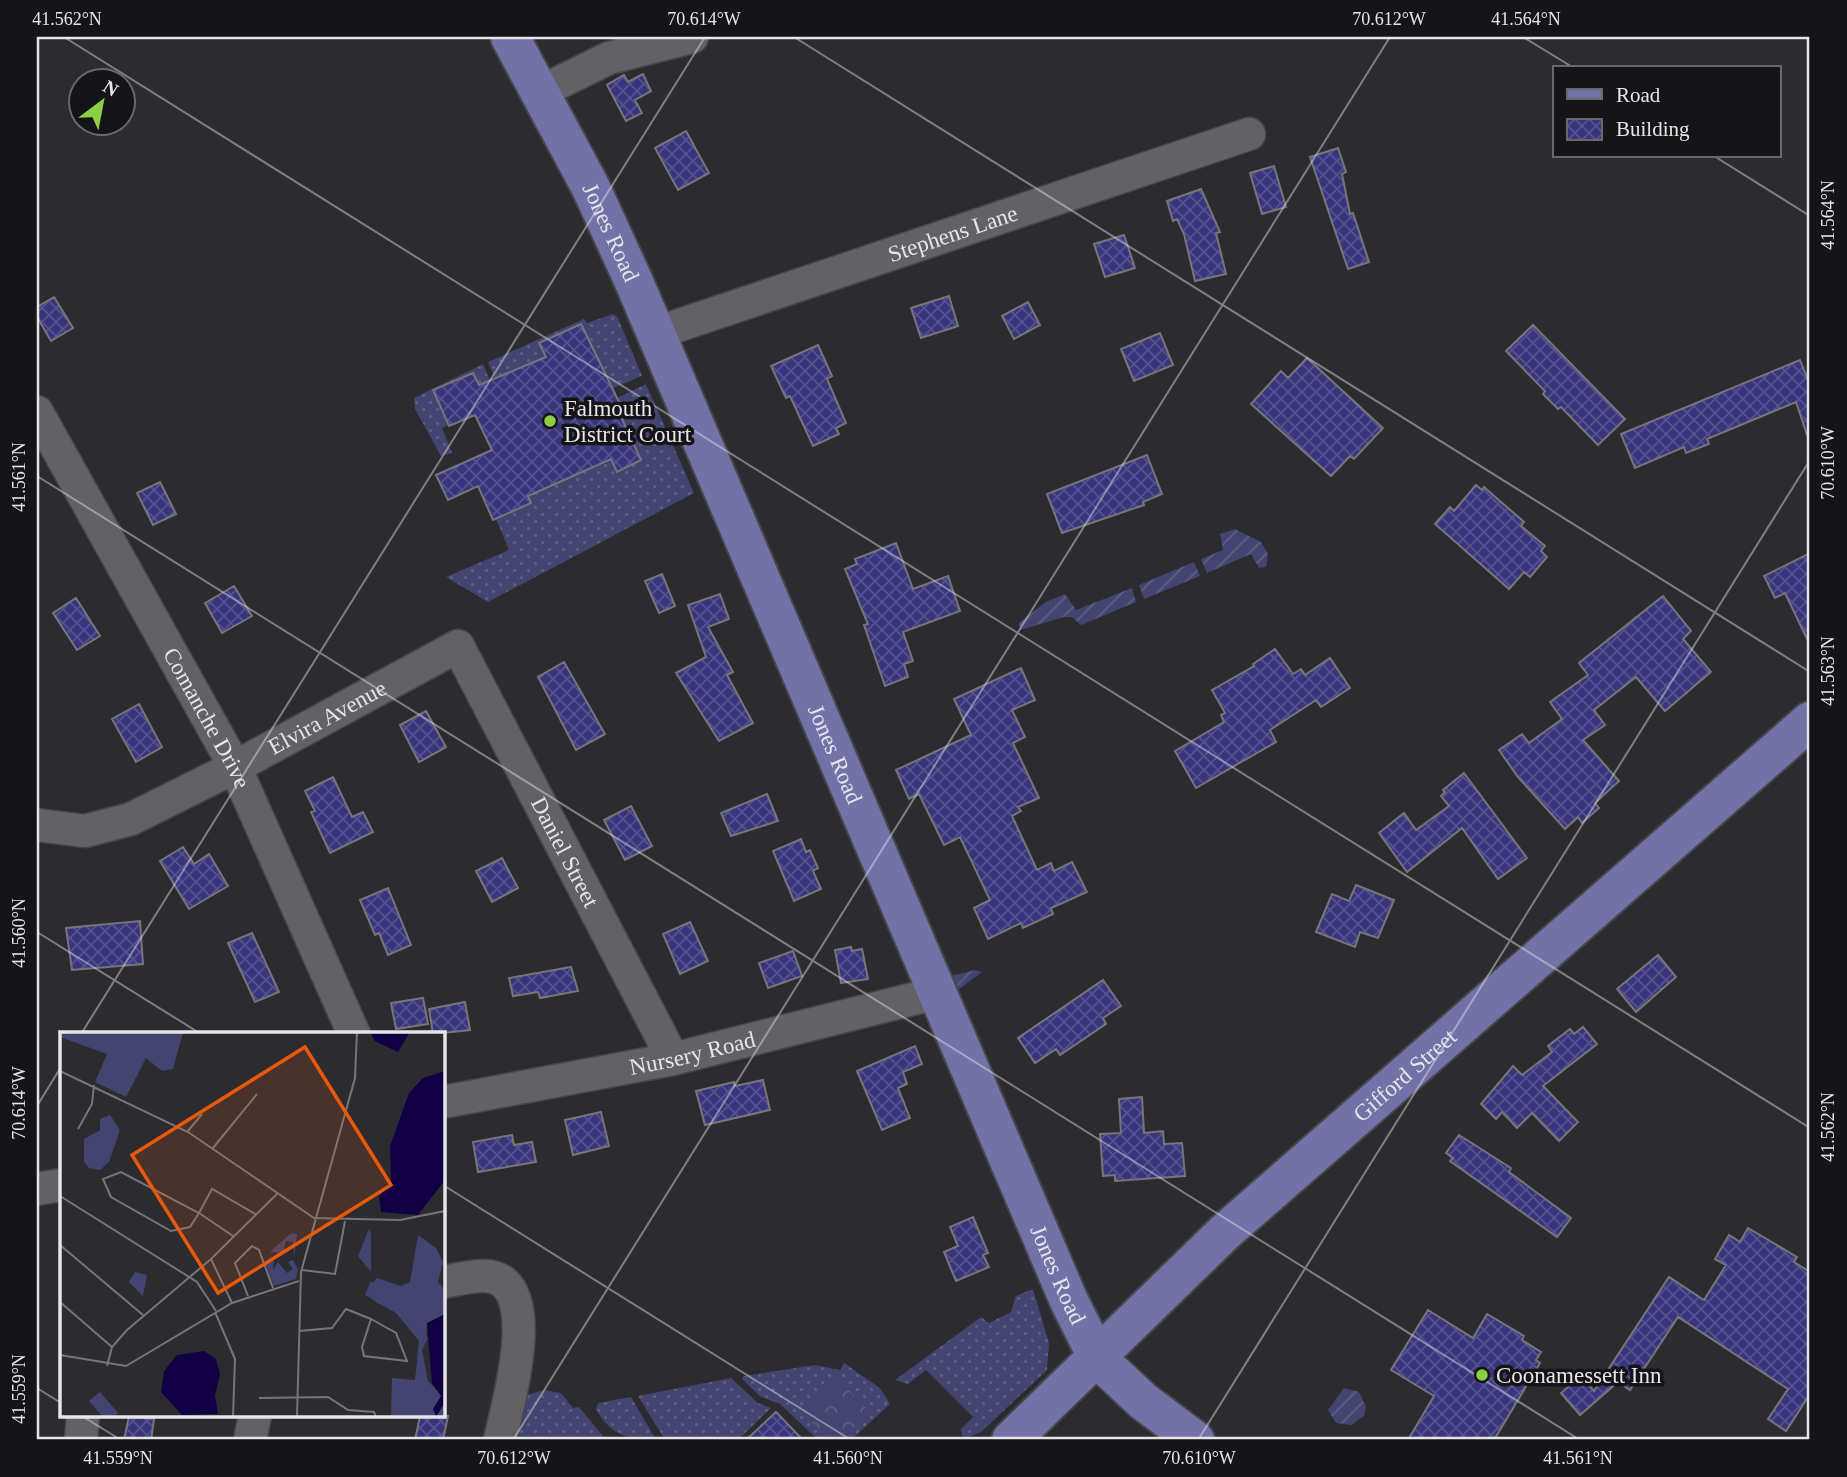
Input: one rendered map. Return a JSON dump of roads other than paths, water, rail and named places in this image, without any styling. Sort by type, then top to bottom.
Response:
[{"type":"main road","name":"Jones Road","points":[[510,37],[591,188],[656,333],[1069,1301],[1098,1359],[1143,1401],[1195,1440]]},
{"type":"main road","name":"Gifford Street","points":[[1011,1440],[1098,1359],[1225,1232],[1409,1068],[1810,721]]},
{"type":"street","points":[[540,92],[609,58],[692,37]]},
{"type":"street","name":"Stephens Lane","points":[[656,333],[1249,134]]},
{"type":"street","name":"Comanche Drive","points":[[37,412],[235,767],[353,1032]]},
{"type":"street","name":"Elvira Avenue","points":[[37,825],[61,830],[104,828],[131,819],[235,767],[458,646]]},
{"type":"street","name":"Daniel Street","points":[[458,646],[673,1059]]},
{"type":"street","name":"Nursery Road","points":[[444,1102],[673,1059],[937,993]]},
{"type":"street","points":[[37,1189],[60,1185]]},
{"type":"street","points":[[444,1282],[486,1276],[506,1286],[517,1303],[519,1336],[500,1440]]},
{"type":"street","points":[[80,1440],[83,1418]]},
{"type":"street","points":[[250,1440],[255,1418]]},
{"type":"place","name":"Falmouth District Court","points":[[550,421]]},
{"type":"place","name":"Coonamessett Inn","points":[[1482,1375]]}]
